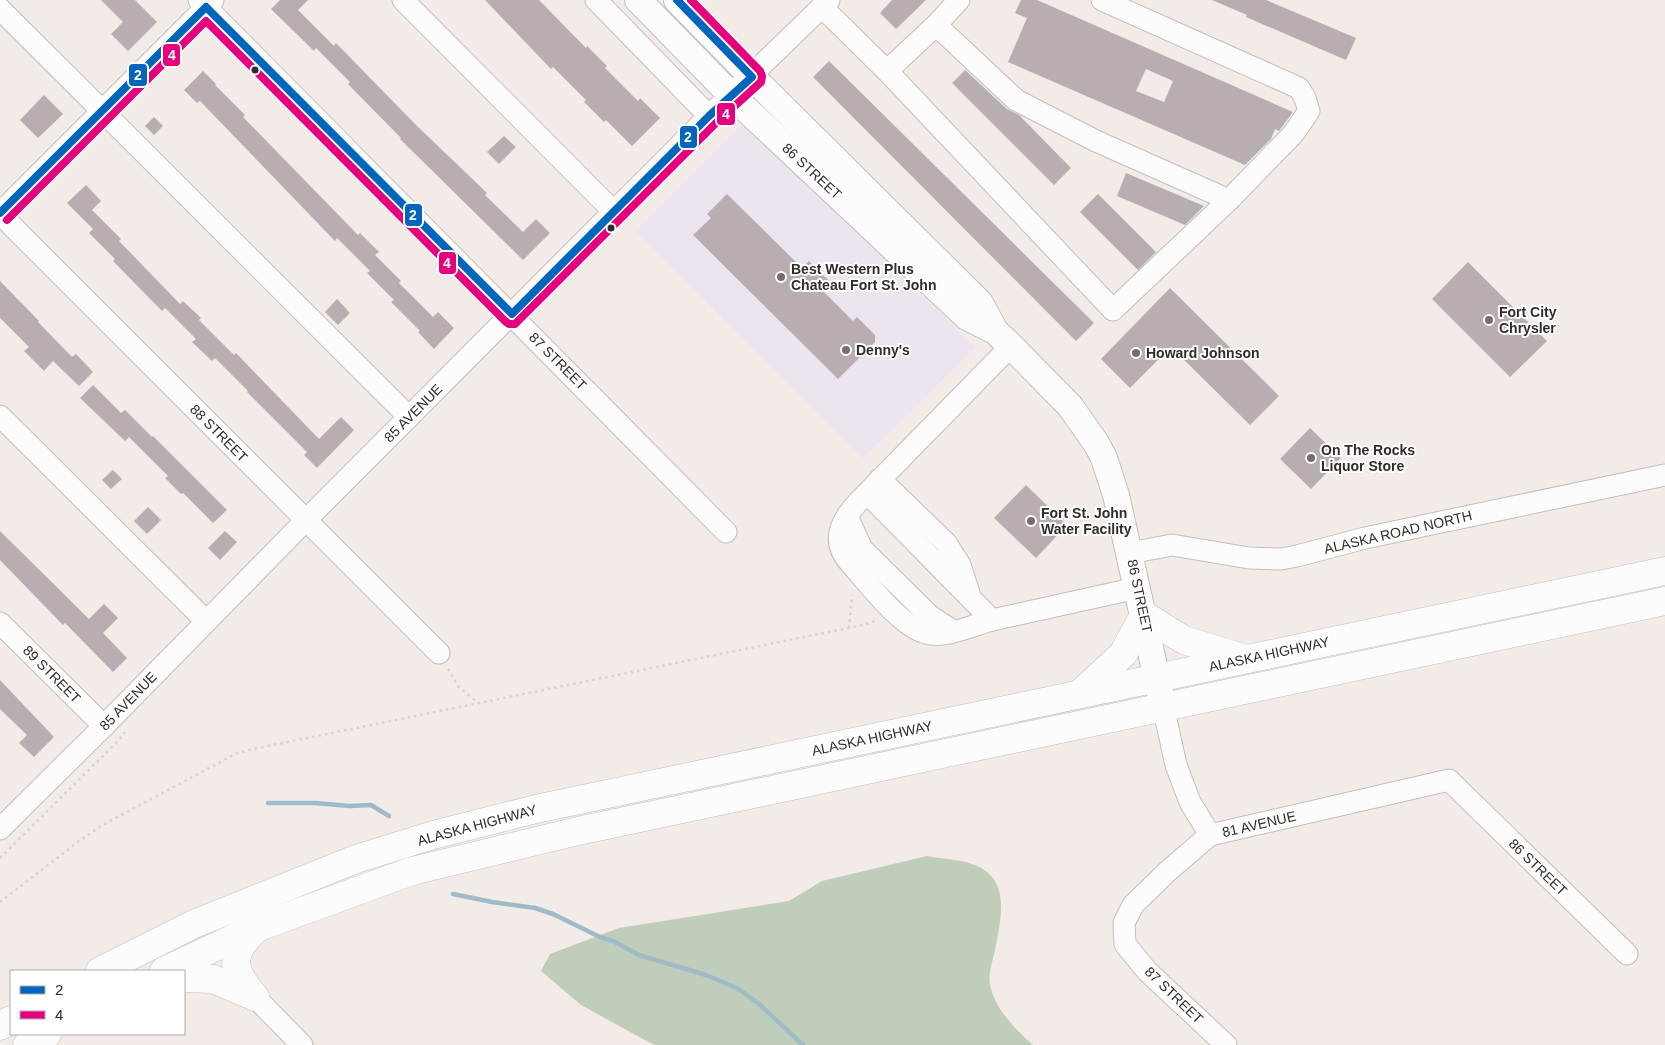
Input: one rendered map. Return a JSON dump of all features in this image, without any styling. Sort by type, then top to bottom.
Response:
[{"type":"highway","name":"ALASKA HIGHWAY","points":[[102,970],[194,924],[356,859],[536,809],[1665,571]]},
{"type":"highway","name":"ALASKA HIGHWAY","points":[[166,970],[256,928],[412,871],[485,852],[1164,706],[1665,601]]},
{"type":"highway","points":[[1081,693],[1123,654],[1144,615],[1184,640],[1247,658]]},
{"type":"highway","points":[[255,997],[240,979],[236,965],[238,950],[256,928]]},
{"type":"highway","points":[[185,978],[213,979],[255,997]]},
{"type":"highway","points":[[27,1045],[45,1035]]},
{"type":"main road","name":"86 STREET","points":[[638,0],[732,96],[967,317],[1003,339]]},
{"type":"main road","name":"86 STREET","points":[[677,0],[980,303],[1003,339],[1070,406],[1096,443],[1110,474],[1130,553],[1164,706]]},
{"type":"street","points":[[403,0],[614,212]]},
{"type":"street","points":[[596,0],[709,116]]},
{"type":"street","points":[[887,71],[936,25],[959,0]]},
{"type":"street","points":[[826,4],[1113,310],[1228,200],[1294,133],[1309,111],[1306,98],[1299,88],[1102,0]]},
{"type":"street","points":[[0,213],[206,2]]},
{"type":"street","name":"87 STREET","points":[[206,2],[726,532]]},
{"type":"street","name":"85 AVENUE","points":[[0,829],[709,116],[752,77],[826,4]]},
{"type":"street","points":[[0,9],[409,417]]},
{"type":"street","points":[[936,25],[1016,100],[1096,141],[1228,200]]},
{"type":"street","name":"88 STREET","points":[[0,213],[439,653]]},
{"type":"street","points":[[1003,339],[846,516],[839,534],[841,549],[846,560],[894,611],[916,629],[927,634],[940,635],[992,620],[1137,588]]},
{"type":"street","points":[[0,416],[206,621]]},
{"type":"street","name":"ALASKA ROAD NORTH","points":[[1130,553],[1172,545],[1249,558],[1281,559],[1365,538],[1665,475]]},
{"type":"street","points":[[873,486],[970,598],[992,620]]},
{"type":"street","points":[[846,516],[862,548],[930,616],[953,631]]},
{"type":"street","name":"89 STREET","points":[[0,622],[104,726]]},
{"type":"street","name":"86 STREET","points":[[1164,706],[1176,765],[1190,802],[1210,835]]},
{"type":"street","name":"86 STREET","points":[[1448,780],[1627,954]]},
{"type":"street","name":"81 AVENUE","points":[[1125,944],[1124,923],[1133,905],[1168,871],[1210,835],[1448,780]]},
{"type":"street","name":"87 STREET","points":[[1125,944],[1147,970],[1226,1045]]},
{"type":"street","points":[[255,997],[302,1045]]},
{"type":"path","points":[[849,628],[853,590]]},
{"type":"path","points":[[0,902],[101,826],[235,754],[849,628],[880,619],[894,611]]},
{"type":"path","points":[[439,653],[458,686],[478,703]]},
{"type":"path","points":[[0,858],[119,740],[127,727]]},
{"type":"shaded area","points":[[747,119],[975,347],[863,458],[635,231]]},
{"type":"green space","points":[[927,856],[972,864],[985,870],[993,879],[1001,900],[1001,912],[990,971],[992,993],[1001,1010],[1019,1032],[1033,1045],[654,1045],[581,1005],[541,971],[550,954],[619,928],[789,901],[822,881]]},
{"type":"building","points":[[101,0],[135,0],[157,22],[128,51],[111,34],[123,22]]},
{"type":"building","points":[[280,0],[308,0],[298,10],[334,46],[336,43],[415,124],[487,193],[485,195],[523,232],[536,219],[550,233],[523,260],[400,139],[348,84],[350,82],[316,48],[314,51],[271,9]]},
{"type":"building","points":[[485,0],[539,0],[586,48],[587,46],[607,66],[605,68],[638,101],[640,98],[660,118],[632,146],[606,120],[604,122],[584,102],[586,100],[553,67],[551,69]]},
{"type":"building","points":[[892,0],[926,0],[896,29],[880,13]]},
{"type":"building","points":[[1021,0],[1037,0],[1293,112],[1279,131],[1275,129],[1271,139],[1245,165],[1008,62],[1027,18],[1015,13]],"holes":[[[1146,69],[1173,81],[1164,102],[1136,91]]]},
{"type":"building","points":[[1212,0],[1266,0],[1356,38],[1346,60],[1246,17],[1247,15]]},
{"type":"building","points":[[829,61],[1094,323],[1076,341],[813,77]]},
{"type":"building","points":[[965,70],[1007,109],[1019,115],[1071,168],[1054,185],[952,83]]},
{"type":"building","points":[[203,71],[245,115],[243,117],[358,235],[360,233],[379,252],[375,255],[401,281],[399,283],[433,317],[438,312],[454,328],[434,349],[418,332],[420,331],[391,302],[394,300],[367,273],[370,271],[337,238],[335,241],[200,101],[197,103],[184,90]]},
{"type":"building","points":[[44,95],[63,114],[38,138],[20,120]]},
{"type":"building","points":[[154,117],[163,126],[154,135],[145,126]]},
{"type":"building","points":[[504,136],[516,147],[499,164],[487,152]]},
{"type":"building","points":[[1126,173],[1204,206],[1185,225],[1117,196]]},
{"type":"building","points":[[86,185],[101,201],[92,210],[121,239],[119,241],[180,304],[183,301],[201,318],[199,320],[234,355],[236,353],[319,439],[341,417],[354,430],[317,468],[304,455],[307,452],[248,391],[215,358],[212,361],[192,342],[196,339],[165,308],[162,311],[113,261],[115,259],[89,233],[93,229],[67,203]]},
{"type":"building","name":"Best Western Plus Chateau Fort St. John","points":[[727,194],[802,268],[809,261],[831,283],[823,291],[853,321],[857,317],[875,335],[875,342],[838,379],[693,235],[711,218],[707,214]]},
{"type":"building","points":[[1098,194],[1156,252],[1138,270],[1080,212]]},
{"type":"building","name":"Fort City Chrysler","points":[[1468,262],[1547,341],[1510,377],[1432,299]]},
{"type":"building","points":[[0,281],[72,357],[76,354],[93,372],[79,386],[53,361],[44,371],[24,351],[29,347],[0,318]]},
{"type":"building","name":"Howard Johnson","points":[[1170,288],[1279,396],[1250,425],[1171,347],[1130,388],[1101,359]]},
{"type":"building","points":[[337,299],[350,313],[338,325],[325,312]]},
{"type":"building","points":[[93,385],[121,413],[125,410],[153,436],[227,510],[213,523],[183,493],[181,494],[165,478],[168,476],[129,437],[125,441],[80,398]]},
{"type":"building","name":"On The Rocks Liquor Store","points":[[1310,428],[1341,458],[1311,489],[1280,459]]},
{"type":"building","points":[[113,470],[122,479],[111,489],[102,480]]},
{"type":"building","name":"Fort St. John Water Facility","points":[[1026,485],[1067,525],[1036,558],[994,518]]},
{"type":"building","points":[[148,507],[161,520],[147,534],[134,521]]},
{"type":"building","points":[[0,531],[89,619],[104,604],[118,618],[103,633],[127,658],[113,672],[65,623],[63,625],[0,560]]},
{"type":"building","points":[[225,531],[237,542],[220,560],[208,548]]},
{"type":"building","points":[[0,680],[54,737],[34,757],[19,743],[27,735],[0,709]]},
{"type":"waterway","points":[[268,803],[371,805],[389,816]]},
{"type":"waterway","points":[[453,894],[535,908],[613,941],[639,955],[706,975],[737,988],[758,1003],[803,1045]]},
{"type":"transit line","name":"2","points":[[0,213],[206,7],[512,314],[709,116],[752,77],[677,0]]},
{"type":"transit line","name":"4","points":[[7,220],[206,21],[505,321],[509,324],[515,324],[716,123],[761,82],[762,76],[760,71],[691,0]]},
{"type":"place","name":"Best Western Plus Chateau Fort St. John","points":[[781,277]]},
{"type":"place","name":"Fort City Chrysler","points":[[1489,320]]},
{"type":"place","name":"Denny's","points":[[846,350]]},
{"type":"place","name":"Howard Johnson","points":[[1136,353]]},
{"type":"place","name":"On The Rocks Liquor Store","points":[[1311,458]]},
{"type":"place","name":"Fort St. John Water Facility","points":[[1031,521]]}]
